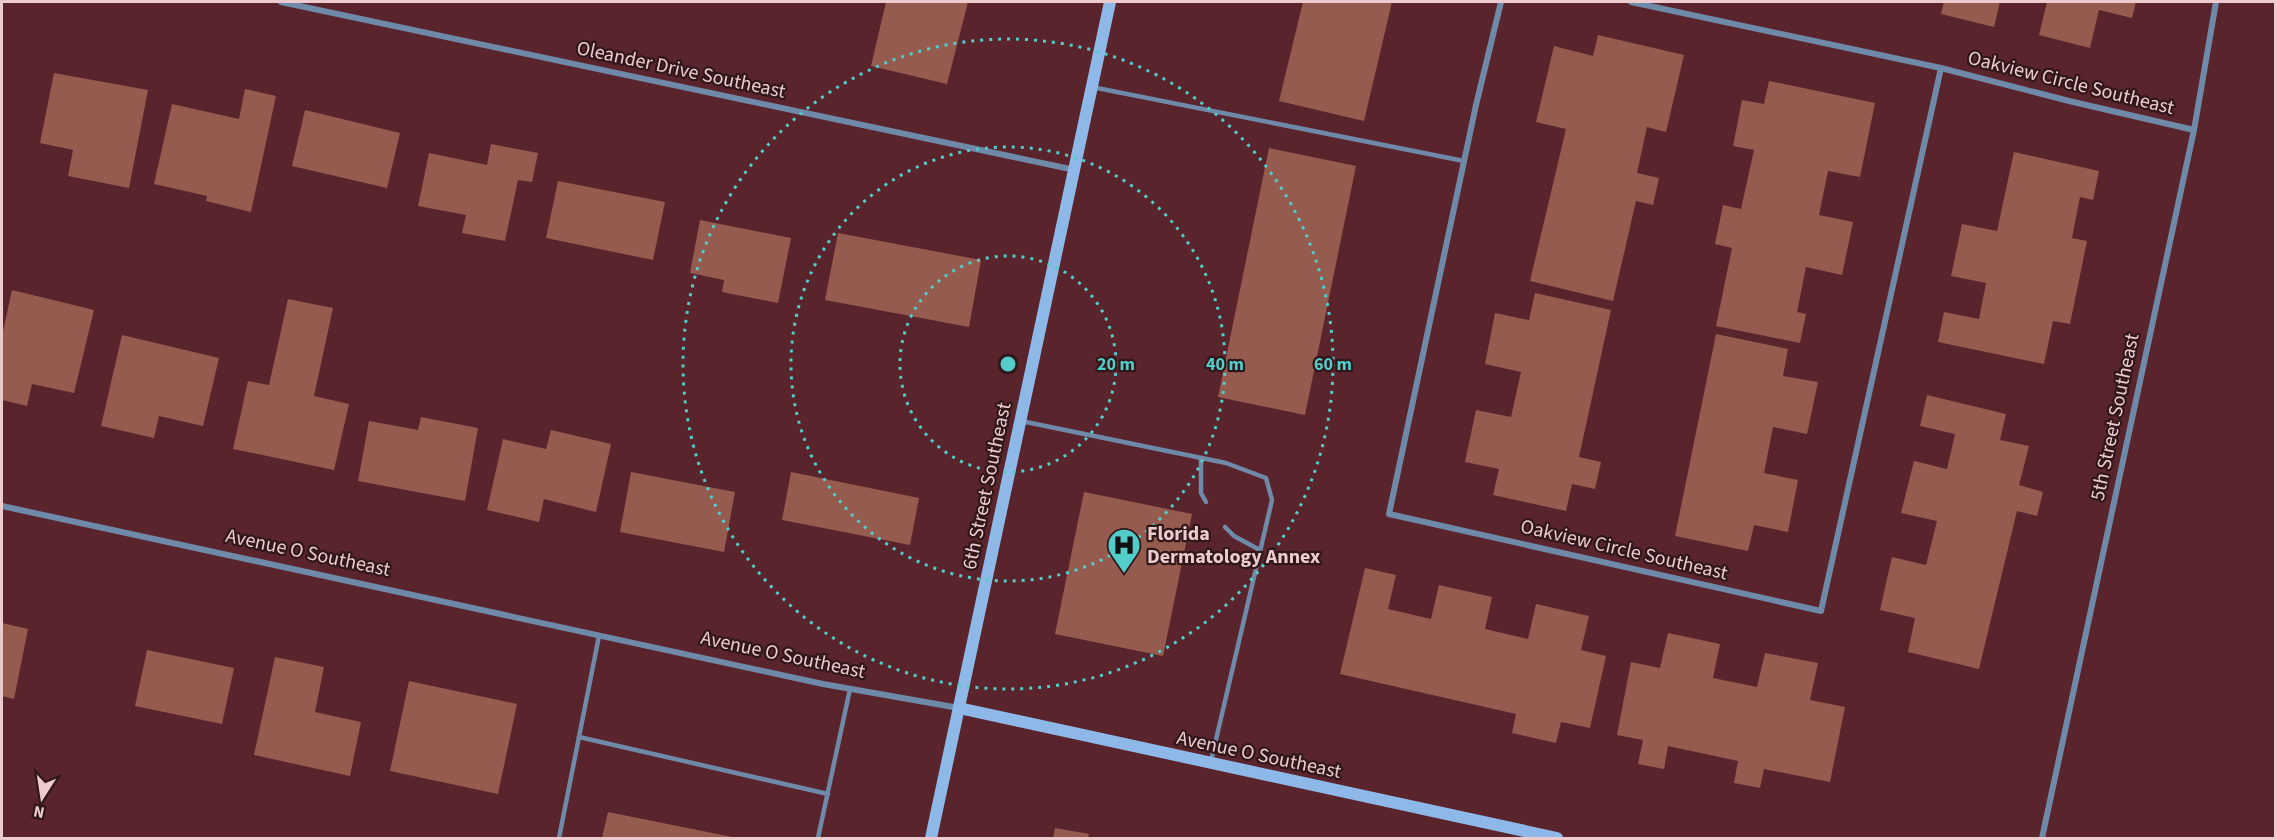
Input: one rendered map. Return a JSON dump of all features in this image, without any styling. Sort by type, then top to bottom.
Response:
[{"type":"street","name":"Oleander Drive Southeast","points":[[281,2],[1075,170]]},
{"type":"street","name":"6th Street Southeast","points":[[931,838],[1110,2]]},
{"type":"street","name":"Oakview Circle Southeast","points":[[1501,2],[1464,161],[1389,514],[1821,611],[1941,68]]},
{"type":"street","name":"Oakview Circle Southeast","points":[[1631,2],[1941,68],[2069,102],[2194,130]]},
{"type":"street","name":"5th Street Southeast","points":[[2042,838],[2194,130],[2216,2]]},
{"type":"street","name":"Avenue O Southeast","points":[[2,506],[599,636],[850,689],[959,708],[1557,838]]},
{"type":"lane","points":[[1092,87],[1464,161]]},
{"type":"lane","points":[[1021,421],[1226,463],[1266,478],[1272,500],[1210,764]]},
{"type":"lane","points":[[1201,458],[1201,494],[1206,502]]},
{"type":"lane","points":[[1225,527],[1234,536],[1260,550]]},
{"type":"lane","points":[[559,838],[599,636]]},
{"type":"lane","points":[[818,838],[850,689]]},
{"type":"lane","points":[[579,737],[828,794]]},
{"type":"building","points":[[886,2],[968,2],[947,84],[871,66]]},
{"type":"building","points":[[1303,2],[1392,2],[1364,121],[1279,101]]},
{"type":"building","points":[[1944,2],[2000,2],[1994,27],[1941,14]]},
{"type":"building","points":[[2047,2],[2136,2],[2132,18],[2099,10],[2090,48],[2039,35]]},
{"type":"building","points":[[1598,35],[1684,55],[1666,132],[1647,127],[1637,173],[1659,178],[1653,205],[1636,201],[1613,301],[1530,281],[1566,129],[1536,122],[1554,46],[1593,56]]},
{"type":"building","points":[[54,73],[148,90],[129,188],[68,176],[73,150],[40,143]]},
{"type":"building","points":[[1769,81],[1875,103],[1860,177],[1828,171],[1819,215],[1853,222],[1842,275],[1806,267],[1797,312],[1806,314],[1800,343],[1716,326],[1732,248],[1715,244],[1723,205],[1741,209],[1754,150],[1733,146],[1742,100],[1764,104]]},
{"type":"building","points":[[245,89],[276,96],[251,212],[206,201],[207,196],[154,184],[172,104],[239,119]]},
{"type":"building","points":[[305,110],[400,133],[387,188],[292,166]]},
{"type":"building","points":[[491,144],[538,153],[532,182],[518,180],[505,241],[462,233],[466,215],[418,206],[429,153],[487,165]]},
{"type":"building","points":[[1269,148],[1356,166],[1305,415],[1218,397]]},
{"type":"building","points":[[2014,152],[2099,171],[2093,200],[2080,197],[2072,238],[2087,241],[2070,324],[2053,321],[2044,364],[1938,342],[1944,312],[1979,319],[1986,283],[1951,276],[1962,224],[1997,231]]},
{"type":"building","points":[[558,181],[665,202],[653,260],[546,238]]},
{"type":"building","points":[[700,220],[791,238],[778,303],[722,292],[724,280],[690,273]]},
{"type":"building","points":[[838,233],[981,260],[969,327],[825,300]]},
{"type":"building","points":[[12,290],[94,310],[74,393],[32,384],[27,406],[2,400],[2,336]]},
{"type":"building","points":[[1535,293],[1611,310],[1579,457],[1601,462],[1595,489],[1572,484],[1566,511],[1493,495],[1499,469],[1465,462],[1476,410],[1511,417],[1521,372],[1485,364],[1495,313],[1529,320]]},
{"type":"building","points":[[288,299],[333,308],[314,396],[349,404],[334,470],[233,449],[248,381],[269,385]]},
{"type":"building","points":[[1716,334],[1788,349],[1783,376],[1818,382],[1807,434],[1773,427],[1764,473],[1798,480],[1788,532],[1754,525],[1748,551],[1675,536]]},
{"type":"building","points":[[122,335],[219,358],[203,426],[159,416],[154,438],[101,426]]},
{"type":"building","points":[[1927,395],[2006,414],[2000,440],[2029,446],[2019,485],[2043,492],[2037,516],[2017,511],[1979,669],[1908,652],[1915,618],[1880,610],[1892,557],[1926,565],[1937,521],[1901,513],[1914,461],[1947,469],[1955,434],[1920,426]]},
{"type":"building","points":[[421,417],[478,428],[465,501],[358,481],[369,421],[418,430]]},
{"type":"building","points":[[551,430],[611,444],[596,512],[544,499],[539,522],[487,510],[503,439],[546,449]]},
{"type":"building","points":[[631,472],[735,492],[724,552],[620,532]]},
{"type":"building","points":[[791,472],[919,498],[910,545],[782,520]]},
{"type":"building","points":[[1084,492],[1192,514],[1163,656],[1055,634]]},
{"type":"building","points":[[1365,568],[1396,575],[1388,609],[1431,619],[1439,585],[1492,597],[1485,629],[1528,639],[1536,604],[1589,616],[1581,650],[1606,656],[1590,728],[1561,722],[1556,743],[1512,733],[1516,714],[1340,674]]},
{"type":"building","points":[[2,623],[28,629],[14,699],[2,696]]},
{"type":"building","points":[[1668,633],[1720,644],[1713,678],[1757,687],[1765,653],[1818,663],[1810,700],[1845,707],[1830,782],[1764,769],[1760,788],[1734,783],[1738,761],[1668,746],[1664,769],[1638,764],[1643,740],[1617,735],[1631,662],[1660,668]]},
{"type":"building","points":[[147,650],[234,668],[222,724],[135,706]]},
{"type":"building","points":[[275,657],[324,667],[315,712],[361,722],[350,776],[254,755]]},
{"type":"building","points":[[409,681],[517,704],[498,794],[390,771]]},
{"type":"building","points":[[608,812],[732,837],[732,838],[602,838]]},
{"type":"building","points":[[1055,828],[1089,834],[1088,838],[1053,838]]},
{"type":"place","name":"Florida Dermatology Annex","points":[[1124,574]]}]
